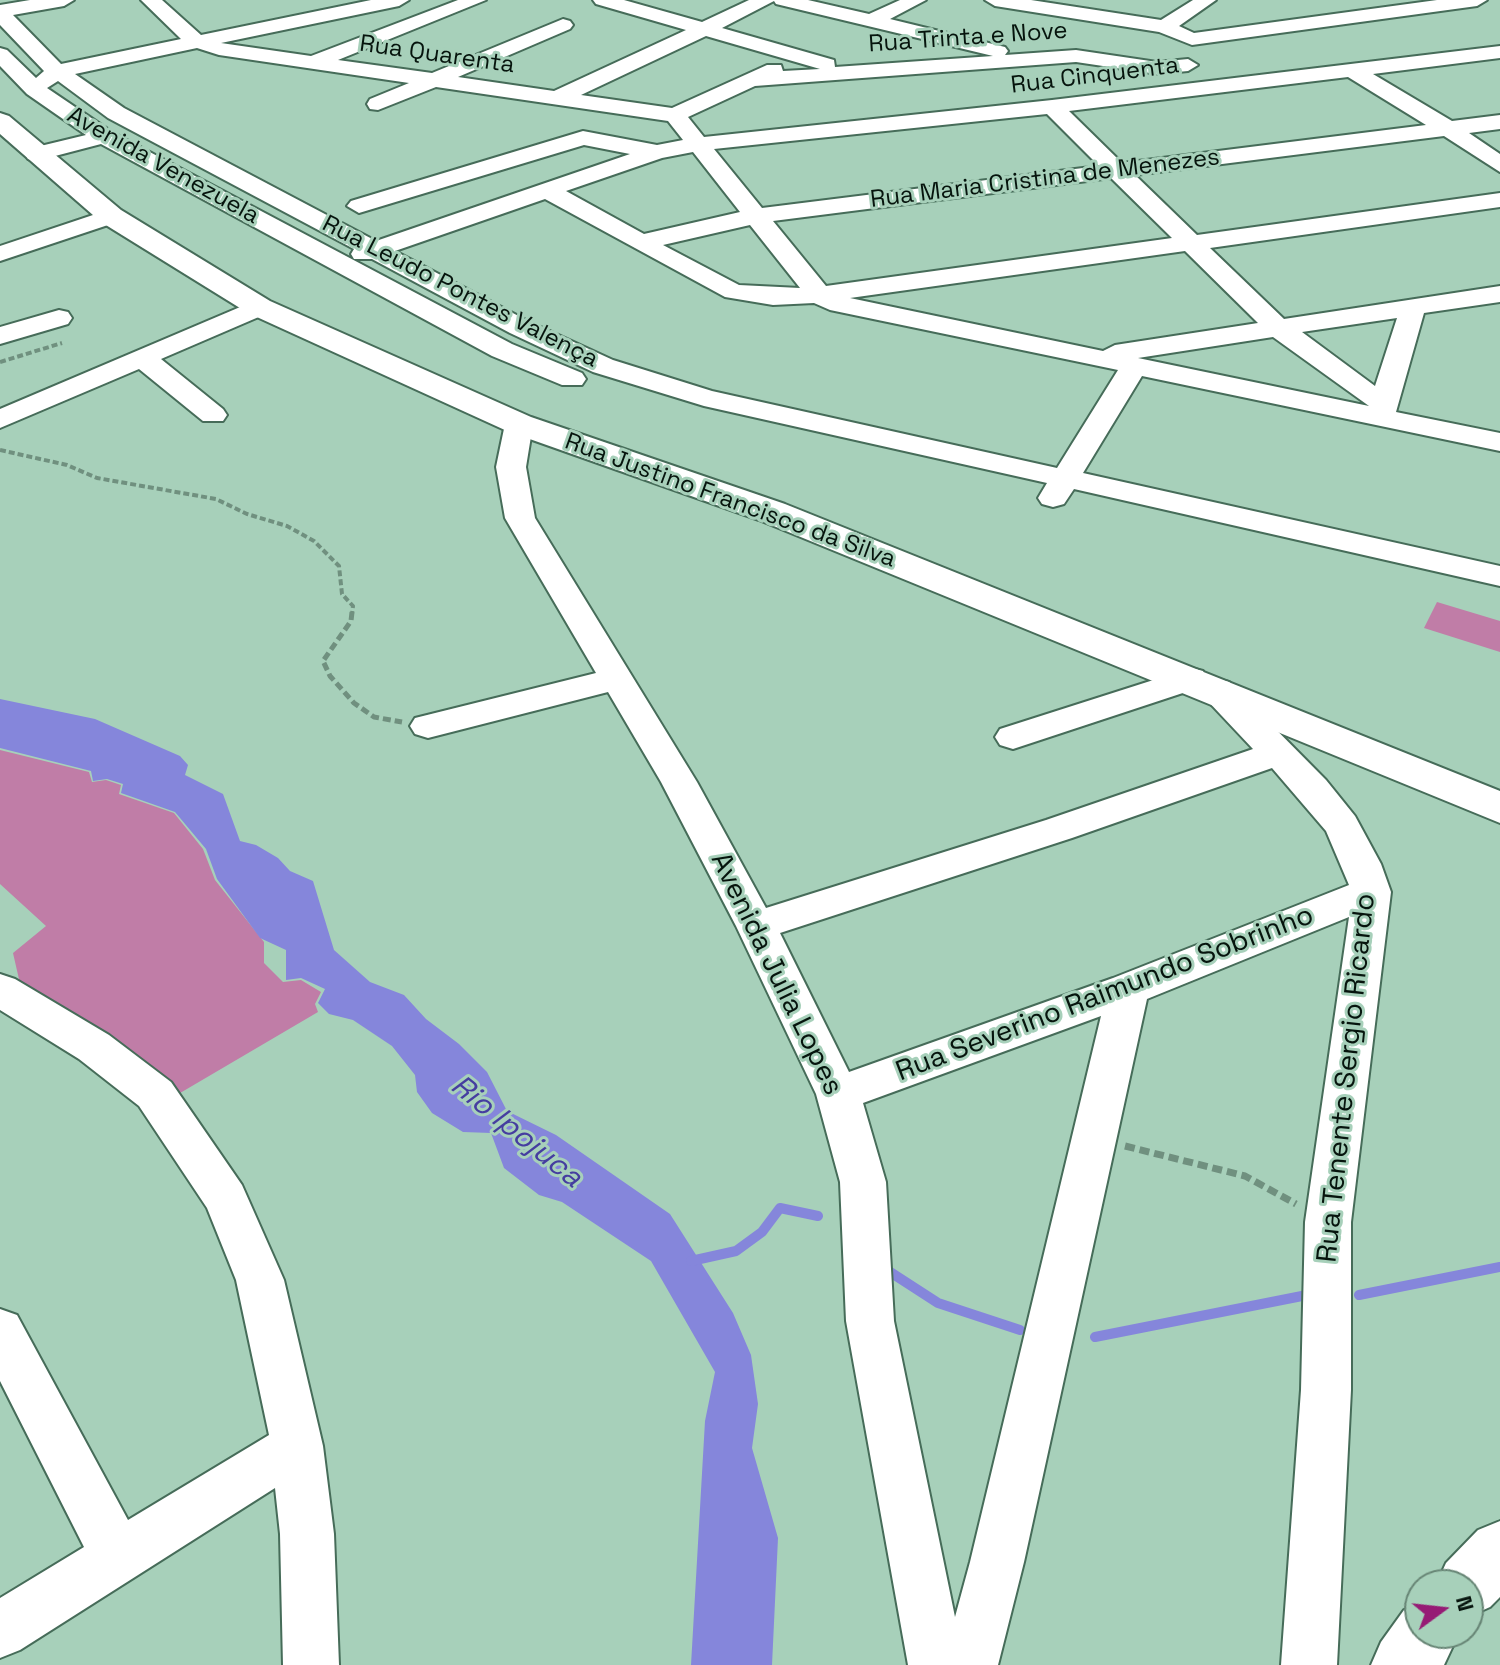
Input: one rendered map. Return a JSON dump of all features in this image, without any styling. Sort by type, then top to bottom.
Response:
[{"type":"main road","name":"Rua Justino Francisco da Silva","points":[[0,121],[111,216],[259,307],[519,424],[772,512],[1204,685],[1500,808]]},
{"type":"main road","points":[[1484,1569],[1500,1552]]},
{"type":"street","points":[[0,12],[64,0]]},
{"type":"street","points":[[152,0],[194,40]]},
{"type":"street","points":[[35,89],[58,71],[194,40],[399,0]]},
{"type":"street","points":[[603,0],[859,72]]},
{"type":"street","points":[[557,98],[765,0]]},
{"type":"street","points":[[783,0],[1031,58]]},
{"type":"street","points":[[871,21],[916,0]]},
{"type":"street","points":[[995,0],[1051,5],[1115,21],[1164,27],[1192,39],[1477,0]]},
{"type":"street","points":[[1164,27],[1206,0]]},
{"type":"street","points":[[1320,21],[1352,0]]},
{"type":"street","points":[[309,64],[461,2]]},
{"type":"street","name":"Rua Leudo Pontes Valença","points":[[0,12],[58,71],[116,113],[519,327],[603,366],[704,398],[1060,489]]},
{"type":"street","points":[[378,104],[563,25]]},
{"type":"street","points":[[1192,39],[1188,65],[1221,87]]},
{"type":"street","name":"Rua Quarenta","points":[[194,40],[219,49],[309,64],[435,79],[675,115]]},
{"type":"street","name":"Rua Cinquenta","points":[[657,152],[697,144],[1052,107],[1500,52]]},
{"type":"street","name":"Avenida Venezuela","points":[[0,54],[35,89],[104,137],[338,262]]},
{"type":"street","points":[[801,57],[675,115],[819,295],[830,302],[886,317],[1090,357],[1382,410],[1500,442]]},
{"type":"street","name":"Rua Trinta e Nove","points":[[750,80],[1031,58],[1092,57],[1157,68],[1188,65]]},
{"type":"street","points":[[1355,72],[1449,129],[1500,165]]},
{"type":"street","points":[[1052,107],[1114,171],[1276,326],[1361,390],[1382,410]]},
{"type":"street","name":"Rua Maria Cristina de Menezes","points":[[643,242],[756,216],[1500,122]]},
{"type":"street","points":[[36,154],[104,137]]},
{"type":"street","points":[[359,206],[572,140],[592,138],[657,152]]},
{"type":"street","points":[[338,262],[550,192],[657,152]]},
{"type":"street","points":[[550,192],[734,292],[773,297],[819,295],[1187,241],[1500,200]]},
{"type":"street","points":[[0,254],[111,216]]},
{"type":"street","points":[[338,262],[502,350],[582,383],[692,418],[1060,489],[1361,542],[1500,576]]},
{"type":"street","points":[[1090,357],[1500,294]]},
{"type":"street","points":[[0,419],[259,307]]},
{"type":"street","points":[[1382,410],[1413,307]]},
{"type":"street","points":[[0,336],[60,330]]},
{"type":"street","points":[[142,358],[213,415]]},
{"type":"street","points":[[1060,489],[1135,365]]},
{"type":"street","name":"Avenida Julia Lopes","points":[[519,424],[511,467],[520,518],[679,782],[756,926],[838,1094],[863,1182],[870,1321],[936,1665]]},
{"type":"street","points":[[1060,489],[1500,600]]},
{"type":"street","points":[[428,726],[617,679]]},
{"type":"street","points":[[1013,737],[1204,685]]},
{"type":"street","name":"Rua Tenente Sergio Ricardo","points":[[1204,685],[1279,753],[1342,825],[1362,864],[1371,892],[1366,952],[1328,1222],[1326,1390],[1309,1665]]},
{"type":"street","points":[[756,926],[1059,829],[1279,753]]},
{"type":"street","name":"Rua Severino Raimundo Sobrinho","points":[[838,1094],[1128,989],[1371,892]]},
{"type":"street","points":[[970,1665],[1128,989]]},
{"type":"street","points":[[0,990],[83,1040],[155,1094],[226,1199],[260,1280],[297,1446],[307,1534],[311,1665]]},
{"type":"street","points":[[0,1331],[118,1557]]},
{"type":"street","points":[[0,1630],[297,1446]]},
{"type":"path","points":[[0,362],[60,330]]},
{"type":"path","points":[[0,450],[67,465],[97,478],[216,499],[314,541],[339,566],[342,594],[353,606],[351,621],[323,661],[330,676],[354,703],[374,717],[428,726]]},
{"type":"path","points":[[1094,1139],[1245,1176],[1328,1222]]},
{"type":"shaded area","points":[[1437,602],[1500,621],[1500,652],[1424,628]]},
{"type":"shaded area","points":[[0,750],[89,772],[92,782],[106,780],[121,785],[119,794],[174,813],[203,849],[215,880],[264,942],[264,963],[283,982],[301,980],[321,992],[315,1004],[318,1012],[175,1096],[21,988],[13,953],[46,926],[0,884]]},
{"type":"water","name":"Rio Ipojuca","points":[[0,699],[95,719],[180,756],[188,765],[185,775],[223,794],[240,841],[256,845],[278,858],[290,871],[313,881],[334,950],[370,982],[404,995],[426,1019],[459,1044],[487,1072],[507,1111],[556,1135],[670,1214],[733,1313],[751,1355],[758,1404],[752,1448],[778,1538],[772,1665],[691,1665],[705,1421],[715,1372],[651,1261],[562,1202],[539,1195],[504,1168],[491,1133],[463,1132],[432,1113],[417,1092],[415,1075],[392,1046],[353,1020],[329,1014],[318,1003],[325,989],[301,978],[286,980],[286,950],[260,938],[217,879],[206,849],[175,812],[121,793],[123,784],[107,779],[93,781],[91,771],[0,748]]},
{"type":"waterway","points":[[691,1261],[736,1251],[762,1232],[780,1208],[818,1216]]},
{"type":"waterway","points":[[1359,1295],[1500,1267]]},
{"type":"waterway","points":[[887,1270],[938,1303],[1020,1330]]},
{"type":"waterway","points":[[1095,1337],[1307,1295]]}]
